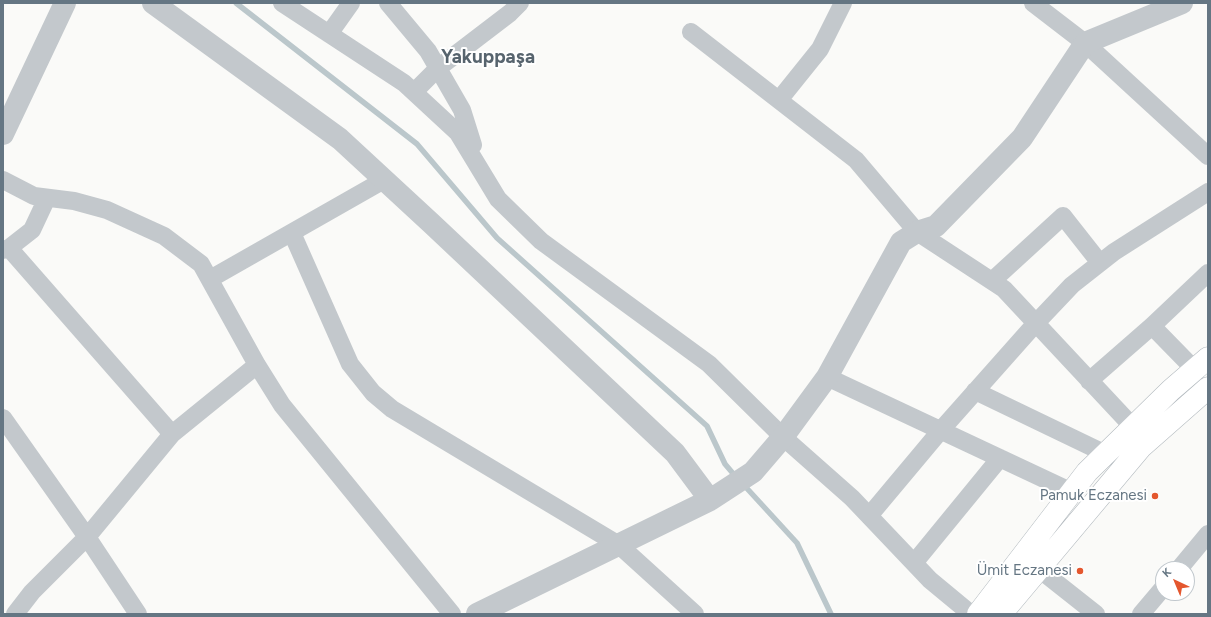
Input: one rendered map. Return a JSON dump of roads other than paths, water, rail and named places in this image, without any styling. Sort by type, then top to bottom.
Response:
[{"type":"main road","points":[[978,614],[1087,472],[1171,390],[1201,364]]},
{"type":"main road","points":[[1001,614],[1140,447],[1208,388]]},
{"type":"street","points":[[3,134],[65,3]]},
{"type":"street","points":[[153,3],[340,140],[719,494]]},
{"type":"street","points":[[282,3],[404,83],[458,133],[498,199],[541,241],[709,364],[783,437],[852,498],[930,580],[971,614]]},
{"type":"street","points":[[330,34],[351,3]]},
{"type":"street","points":[[388,3],[428,51],[462,110],[480,169]]},
{"type":"street","points":[[414,92],[438,68],[510,13],[520,3]]},
{"type":"street","points":[[779,100],[820,50],[843,3]]},
{"type":"street","points":[[477,614],[619,545],[719,494],[753,472],[783,437],[827,377],[901,242],[917,232],[936,226],[1022,138],[1085,43],[1182,3]]},
{"type":"street","points":[[1037,4],[1085,43],[1208,156]]},
{"type":"street","points":[[691,32],[856,160],[917,232],[1004,289],[1133,427]]},
{"type":"street","points":[[3,180],[34,196],[74,202],[107,210],[164,236],[201,264],[257,365],[282,405],[452,614]]},
{"type":"street","points":[[210,279],[384,180]]},
{"type":"street","points":[[869,516],[975,391],[1072,285],[1114,252],[1208,192]]},
{"type":"street","points":[[47,198],[32,230],[6,249],[172,434]]},
{"type":"street","points":[[992,281],[1063,216],[1100,263]]},
{"type":"street","points":[[292,233],[350,364],[373,393],[392,409],[619,545],[695,614]]},
{"type":"street","points":[[1090,381],[1152,326],[1208,273]]},
{"type":"street","points":[[1152,326],[1201,364]]},
{"type":"street","points":[[15,614],[32,592],[87,538],[172,434],[257,365]]},
{"type":"street","points":[[827,377],[1072,492]]},
{"type":"street","points":[[975,391],[1106,454]]},
{"type":"street","points":[[3,418],[138,614]]},
{"type":"street","points":[[914,563],[1000,458]]},
{"type":"street","points":[[1186,561],[1208,534]]},
{"type":"street","points":[[1039,569],[1096,614]]},
{"type":"street","points":[[1140,614],[1155,597]]},
{"type":"waterway","points":[[236,3],[417,144],[497,238],[707,426],[725,464],[736,477]]},
{"type":"waterway","points":[[742,483],[797,543],[831,614]]},
{"type":"place","name":"Pamuk Eczanesi","points":[[1155,496]]},
{"type":"place","name":"Ümit Eczanesi","points":[[1080,571]]},
{"type":"district","name":"Yakuppaşa","points":[[488,57]]}]
